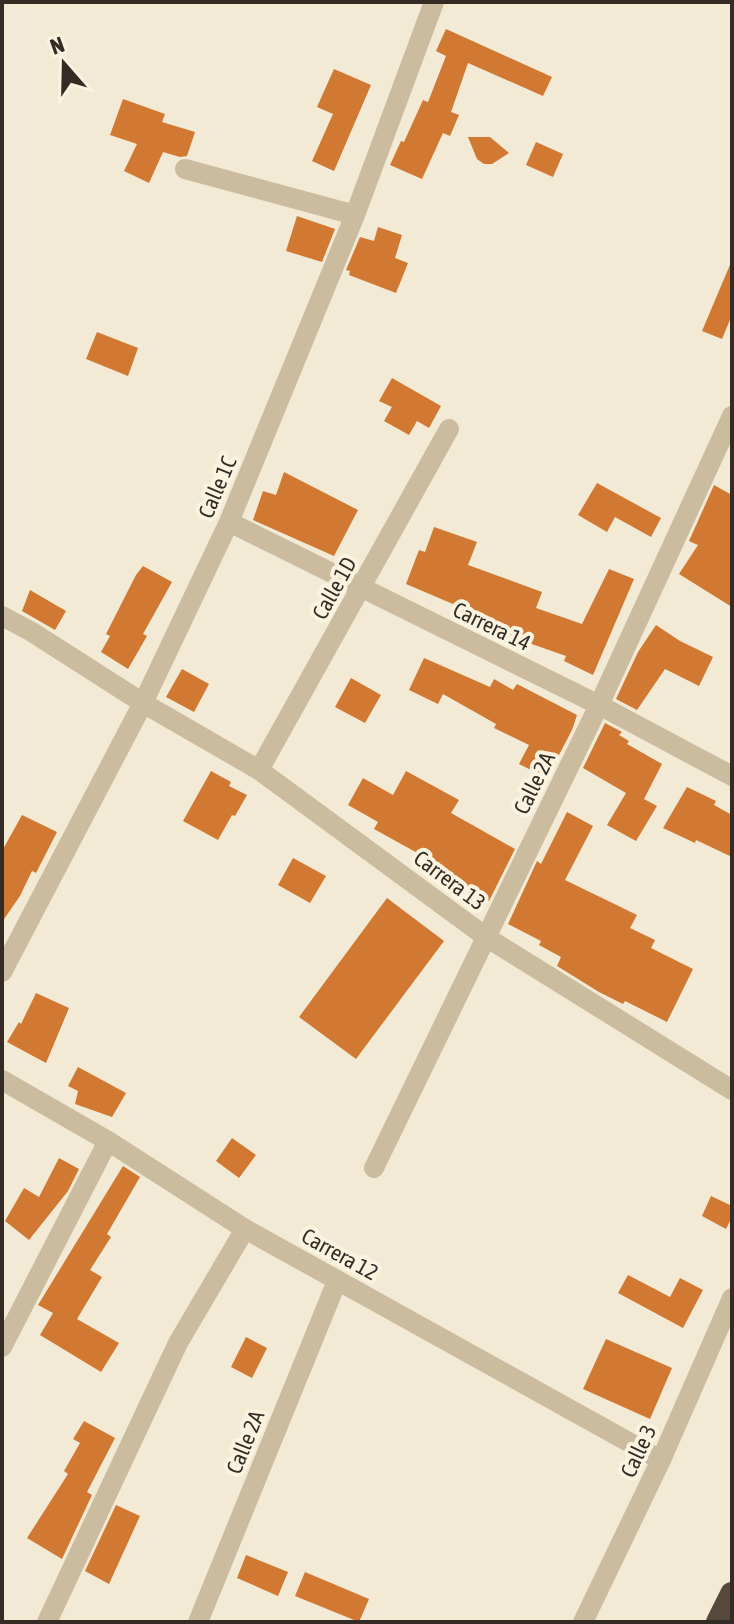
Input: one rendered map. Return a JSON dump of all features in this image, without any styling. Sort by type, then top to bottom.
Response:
[{"type":"highway","points":[[718,1622],[732,1594]]},
{"type":"street","name":"Calle 1C","points":[[2,972],[143,703],[229,522],[355,215],[434,2]]},
{"type":"street","points":[[185,169],[355,215]]},
{"type":"street","name":"Calle 2A","points":[[374,1168],[599,705],[732,416]]},
{"type":"street","name":"Calle 1D","points":[[259,770],[449,429]]},
{"type":"street","name":"Carrera 14","points":[[229,522],[599,705],[732,776]]},
{"type":"street","name":"Carrera 13","points":[[2,616],[259,770],[486,937],[732,1090]]},
{"type":"street","name":"Carrera 12","points":[[2,1080],[108,1141],[245,1229],[661,1460]]},
{"type":"street","points":[[2,1347],[108,1141]]},
{"type":"street","points":[[47,1622],[178,1343],[245,1229]]},
{"type":"street","name":"Calle 2A","points":[[198,1622],[337,1281]]},
{"type":"street","name":"Calle 3","points":[[583,1622],[661,1460],[732,1298]]},
{"type":"building","points":[[446,29],[552,77],[543,96],[468,63],[451,112],[459,115],[450,136],[443,133],[422,179],[390,165],[423,100],[428,102],[446,56],[436,51]]},
{"type":"building","points":[[334,69],[371,85],[334,171],[312,161],[333,114],[317,107]]},
{"type":"building","points":[[123,99],[165,114],[162,122],[195,132],[187,156],[163,152],[149,183],[124,171],[137,144],[110,135]]},
{"type":"building","points":[[468,137],[490,137],[509,153],[492,164],[484,164],[477,159]]},
{"type":"building","points":[[536,142],[563,154],[553,177],[526,165]]},
{"type":"building","points":[[297,216],[335,229],[322,262],[286,251]]},
{"type":"building","points":[[378,227],[402,235],[395,258],[408,263],[396,293],[349,275],[350,271],[346,270],[360,237],[374,241]]},
{"type":"building","points":[[732,260],[732,315],[722,339],[702,331]]},
{"type":"building","points":[[97,332],[138,348],[128,376],[86,359]]},
{"type":"building","points":[[392,378],[441,406],[429,428],[417,421],[409,435],[384,421],[392,407],[379,401]]},
{"type":"building","points":[[284,472],[358,510],[334,556],[253,520],[263,491],[276,495]]},
{"type":"building","points":[[597,483],[661,518],[651,537],[615,517],[607,532],[578,515]]},
{"type":"building","points":[[714,485],[732,495],[732,607],[679,574],[698,545],[689,541]]},
{"type":"building","points":[[434,527],[477,542],[468,565],[542,592],[536,608],[582,624],[609,569],[634,579],[593,675],[564,661],[566,656],[526,642],[499,629],[500,624],[406,584],[419,550],[425,552]]},
{"type":"building","points":[[143,566],[172,582],[143,634],[147,636],[128,669],[101,652],[110,636],[106,634]]},
{"type":"building","points":[[30,590],[66,611],[55,630],[22,611]]},
{"type":"building","points":[[656,625],[713,657],[699,686],[665,669],[637,710],[616,699],[638,652]]},
{"type":"building","points":[[424,658],[490,687],[494,679],[513,690],[517,684],[577,715],[547,778],[519,764],[529,745],[494,728],[496,724],[443,694],[438,704],[409,690]]},
{"type":"building","points":[[182,669],[209,684],[194,712],[166,697]]},
{"type":"building","points":[[351,678],[381,695],[365,723],[335,707]]},
{"type":"building","points":[[605,723],[622,732],[619,735],[629,741],[627,744],[662,764],[644,799],[657,806],[636,841],[607,825],[626,793],[583,768]]},
{"type":"building","points":[[211,771],[231,782],[229,786],[247,795],[218,840],[183,821]]},
{"type":"building","points":[[406,771],[459,800],[451,813],[515,849],[489,901],[425,869],[430,860],[374,829],[378,822],[348,805],[363,778],[393,795]]},
{"type":"building","points":[[687,787],[716,801],[714,805],[732,815],[732,857],[663,828]]},
{"type":"building","points":[[567,812],[593,826],[565,880],[637,915],[630,928],[655,940],[651,948],[693,969],[667,1022],[599,992],[557,966],[561,957],[539,945],[541,941],[508,924],[537,861],[541,864]]},
{"type":"building","points":[[22,815],[57,832],[36,873],[32,871],[2,922],[2,851]]},
{"type":"building","points":[[293,858],[326,876],[310,903],[278,885]]},
{"type":"building","points":[[387,898],[444,941],[356,1059],[299,1017]]},
{"type":"building","points":[[36,993],[69,1008],[46,1063],[7,1042],[19,1022],[21,1024]]},
{"type":"building","points":[[78,1067],[126,1093],[112,1117],[75,1104],[78,1091],[68,1086]]},
{"type":"building","points":[[232,1138],[256,1155],[239,1178],[216,1161]]},
{"type":"building","points":[[59,1158],[79,1169],[68,1191],[29,1240],[5,1221],[24,1188],[39,1197]]},
{"type":"building","points":[[123,1166],[140,1177],[107,1234],[111,1237],[90,1270],[102,1277],[77,1319],[119,1343],[101,1372],[40,1335],[53,1313],[38,1305]]},
{"type":"building","points":[[711,1196],[732,1206],[732,1217],[726,1229],[702,1216]]},
{"type":"building","points":[[628,1275],[670,1297],[680,1278],[703,1290],[683,1328],[618,1293]]},
{"type":"building","points":[[246,1337],[267,1348],[252,1378],[231,1367]]},
{"type":"building","points":[[606,1339],[672,1368],[650,1419],[583,1389]]},
{"type":"building","points":[[84,1421],[115,1438],[87,1492],[92,1495],[62,1559],[27,1538],[68,1474],[64,1471],[80,1443],[73,1439]]},
{"type":"building","points":[[116,1505],[140,1516],[109,1584],[85,1571]]},
{"type":"building","points":[[246,1555],[288,1572],[278,1596],[237,1578]]},
{"type":"building","points":[[305,1572],[369,1599],[359,1622],[295,1596]]}]
